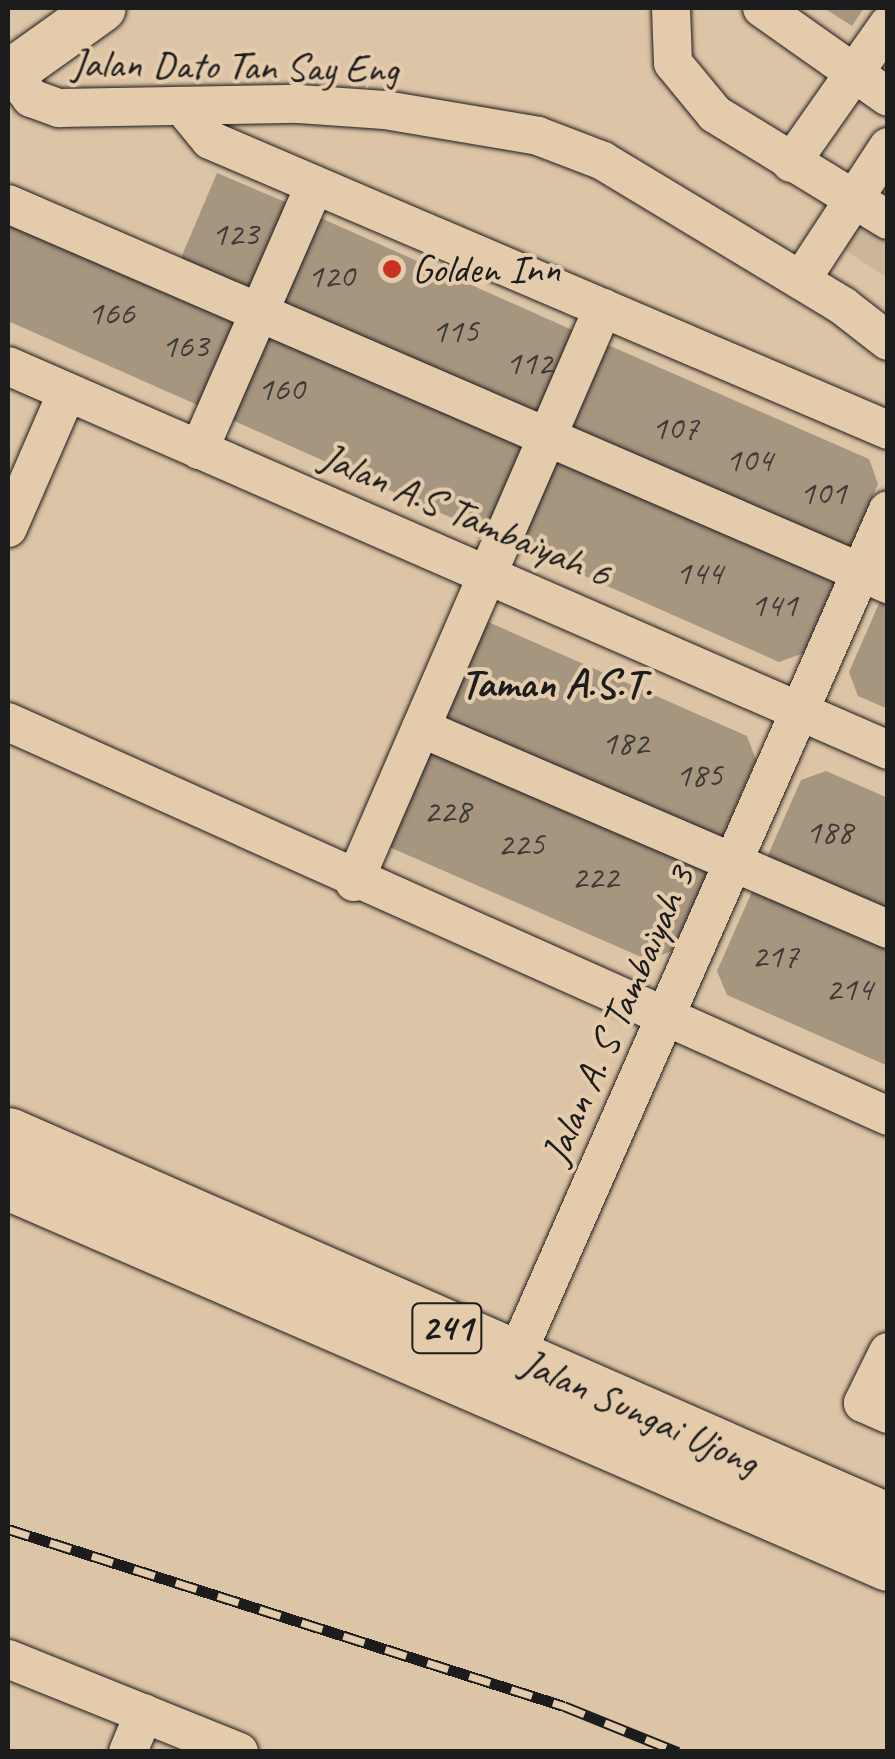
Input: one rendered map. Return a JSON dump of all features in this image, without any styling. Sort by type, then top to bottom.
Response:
[{"type":"highway","name":"Jalan Sungai Ujong","points":[[8,1134],[888,1521]]},
{"type":"highway","name":"Jalan Sungai Ujong","points":[[8,1182],[888,1563]]},
{"type":"main road","points":[[9,86],[102,8]]},
{"type":"street","points":[[671,8],[673,64],[715,114],[888,220]]},
{"type":"street","points":[[762,8],[888,97]]},
{"type":"street","points":[[792,163],[888,25]]},
{"type":"street","name":"Jalan Dato Tan Say Eng","points":[[9,86],[59,108],[385,110],[538,136],[603,161],[843,306],[888,341]]},
{"type":"street","points":[[182,106],[210,140],[888,430]]},
{"type":"street","points":[[800,280],[888,147]]},
{"type":"street","points":[[200,450],[314,185]]},
{"type":"street","points":[[8,204],[874,578]]},
{"type":"street","name":"Jalan Dato Tan Say Eng","points":[[843,306],[888,320]]},
{"type":"street","points":[[354,882],[603,308]]},
{"type":"street","name":"Jalan A.S Tambaiyah 6","points":[[8,366],[801,708],[888,750]]},
{"type":"street","points":[[8,528],[67,392]]},
{"type":"street","name":"Jalan A. S Tambaiyah 3","points":[[515,1358],[801,708],[874,578],[888,510]]},
{"type":"street","points":[[8,722],[354,882],[888,1116]]},
{"type":"street","points":[[420,728],[888,929]]},
{"type":"street","points":[[876,1409],[888,1352]]},
{"type":"street","points":[[8,1660],[240,1752]]},
{"type":"street","points":[[128,1752],[144,1714]]},
{"type":"shaded area","points":[[887,128],[887,278],[815,230]]},
{"type":"building","points":[[824,8],[864,8],[852,26]]},
{"type":"building","points":[[217,173],[292,205],[255,294],[179,262]]},
{"type":"building","points":[[8,214],[242,317],[202,407],[8,321]]},
{"type":"building","points":[[314,215],[585,336],[545,425],[274,305]]},
{"type":"building","points":[[264,327],[535,448],[495,537],[224,417]]},
{"type":"building","points":[[608,345],[869,459],[878,484],[846,557],[569,435]]},
{"type":"building","points":[[559,457],[836,579],[804,653],[779,662],[519,547]]},
{"type":"building","points":[[881,599],[888,602],[888,709],[858,696],[849,672]]},
{"type":"building","points":[[486,621],[747,736],[756,760],[719,845],[442,722]]},
{"type":"building","points":[[432,745],[710,867],[672,951],[648,960],[387,846]]},
{"type":"building","points":[[826,771],[888,798],[888,919],[764,864],[801,780]]},
{"type":"building","points":[[754,887],[888,945],[888,1066],[727,995],[717,971]]},
{"type":"railway","points":[[8,1529],[564,1706],[678,1752]]},
{"type":"place","name":"Golden Inn","points":[[392,269]]},
{"type":"district","name":"Taman A.S.T.","points":[[556,684]]}]
